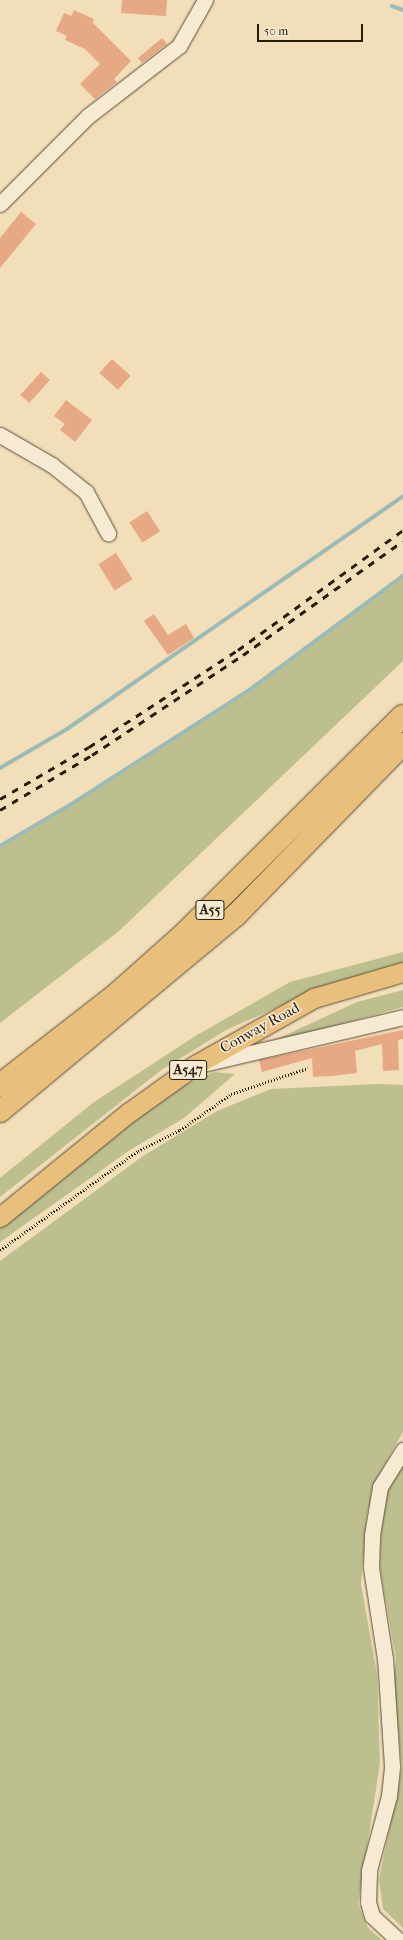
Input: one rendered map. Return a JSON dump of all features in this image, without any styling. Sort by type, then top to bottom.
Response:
[{"type":"highway","name":"A55","points":[[0,1085],[118,993],[183,935],[403,716]]},
{"type":"highway","name":"A55","points":[[0,1112],[236,915],[403,744]]},
{"type":"main road","name":"Conway Road","points":[[0,1217],[128,1113],[194,1065],[314,998],[403,972]]},
{"type":"street","points":[[0,204],[88,116],[179,46],[204,0]]},
{"type":"street","points":[[0,435],[52,465],[86,492],[108,533]]},
{"type":"street","points":[[194,1065],[251,1055],[403,1017]]},
{"type":"street","points":[[398,1940],[372,1916],[368,1902],[369,1870],[389,1796],[392,1766],[385,1659],[372,1567],[372,1535],[380,1487],[403,1450]]},
{"type":"path","points":[[0,1250],[138,1151],[180,1130],[231,1094],[308,1068]]},
{"type":"green space","points":[[403,576],[403,661],[119,931],[0,1023],[0,846],[70,805],[252,688]]},
{"type":"green space","points":[[403,952],[403,965],[312,992],[226,1030],[160,1071],[0,1197],[0,1178],[94,1102],[197,1035],[290,982]]},
{"type":"green space","points":[[403,990],[403,1007],[264,1045],[357,1002]]},
{"type":"green space","points":[[214,1072],[235,1074],[184,1118],[130,1150],[0,1242],[0,1227],[35,1198],[121,1130],[187,1084]]},
{"type":"green space","points":[[377,1084],[403,1085],[403,1432],[376,1480],[367,1514],[361,1584],[377,1674],[380,1764],[358,1904],[368,1928],[382,1940],[0,1940],[0,1261],[143,1156],[217,1111],[271,1089]]},
{"type":"green space","points":[[403,1465],[403,1928],[383,1909],[379,1879],[402,1767],[393,1684],[396,1659],[380,1568],[382,1509],[390,1481]]},
{"type":"building","points":[[122,0],[167,0],[166,16],[121,13]]},
{"type":"building","points":[[74,10],[94,19],[93,23],[131,61],[114,79],[117,82],[95,99],[80,84],[100,64],[85,49],[65,40],[67,36],[56,31],[64,13],[71,16]]},
{"type":"building","points":[[162,38],[167,44],[142,63],[138,58]]},
{"type":"building","points":[[21,212],[36,224],[0,268],[0,238]]},
{"type":"building","points":[[112,359],[131,376],[118,390],[99,373]]},
{"type":"building","points":[[41,372],[50,380],[29,403],[20,395]]},
{"type":"building","points":[[66,400],[92,420],[75,442],[60,430],[65,424],[54,416]]},
{"type":"building","points":[[147,511],[160,531],[142,543],[129,522]]},
{"type":"building","points":[[116,553],[132,579],[115,590],[98,564]]},
{"type":"building","points":[[154,614],[168,635],[186,624],[194,638],[168,655],[144,621]]},
{"type":"building","points":[[403,1030],[403,1039],[398,1040],[399,1070],[383,1071],[382,1044],[355,1051],[357,1073],[313,1077],[312,1058],[262,1072],[259,1060]]},
{"type":"waterway","points":[[392,6],[403,10]]},
{"type":"waterway","points":[[0,768],[67,729],[403,496]]},
{"type":"waterway","points":[[0,846],[70,805],[252,688],[403,576]]},
{"type":"railway","points":[[0,799],[89,747],[238,650],[403,530]]},
{"type":"railway","points":[[0,810],[92,755],[243,655],[403,541]]}]
